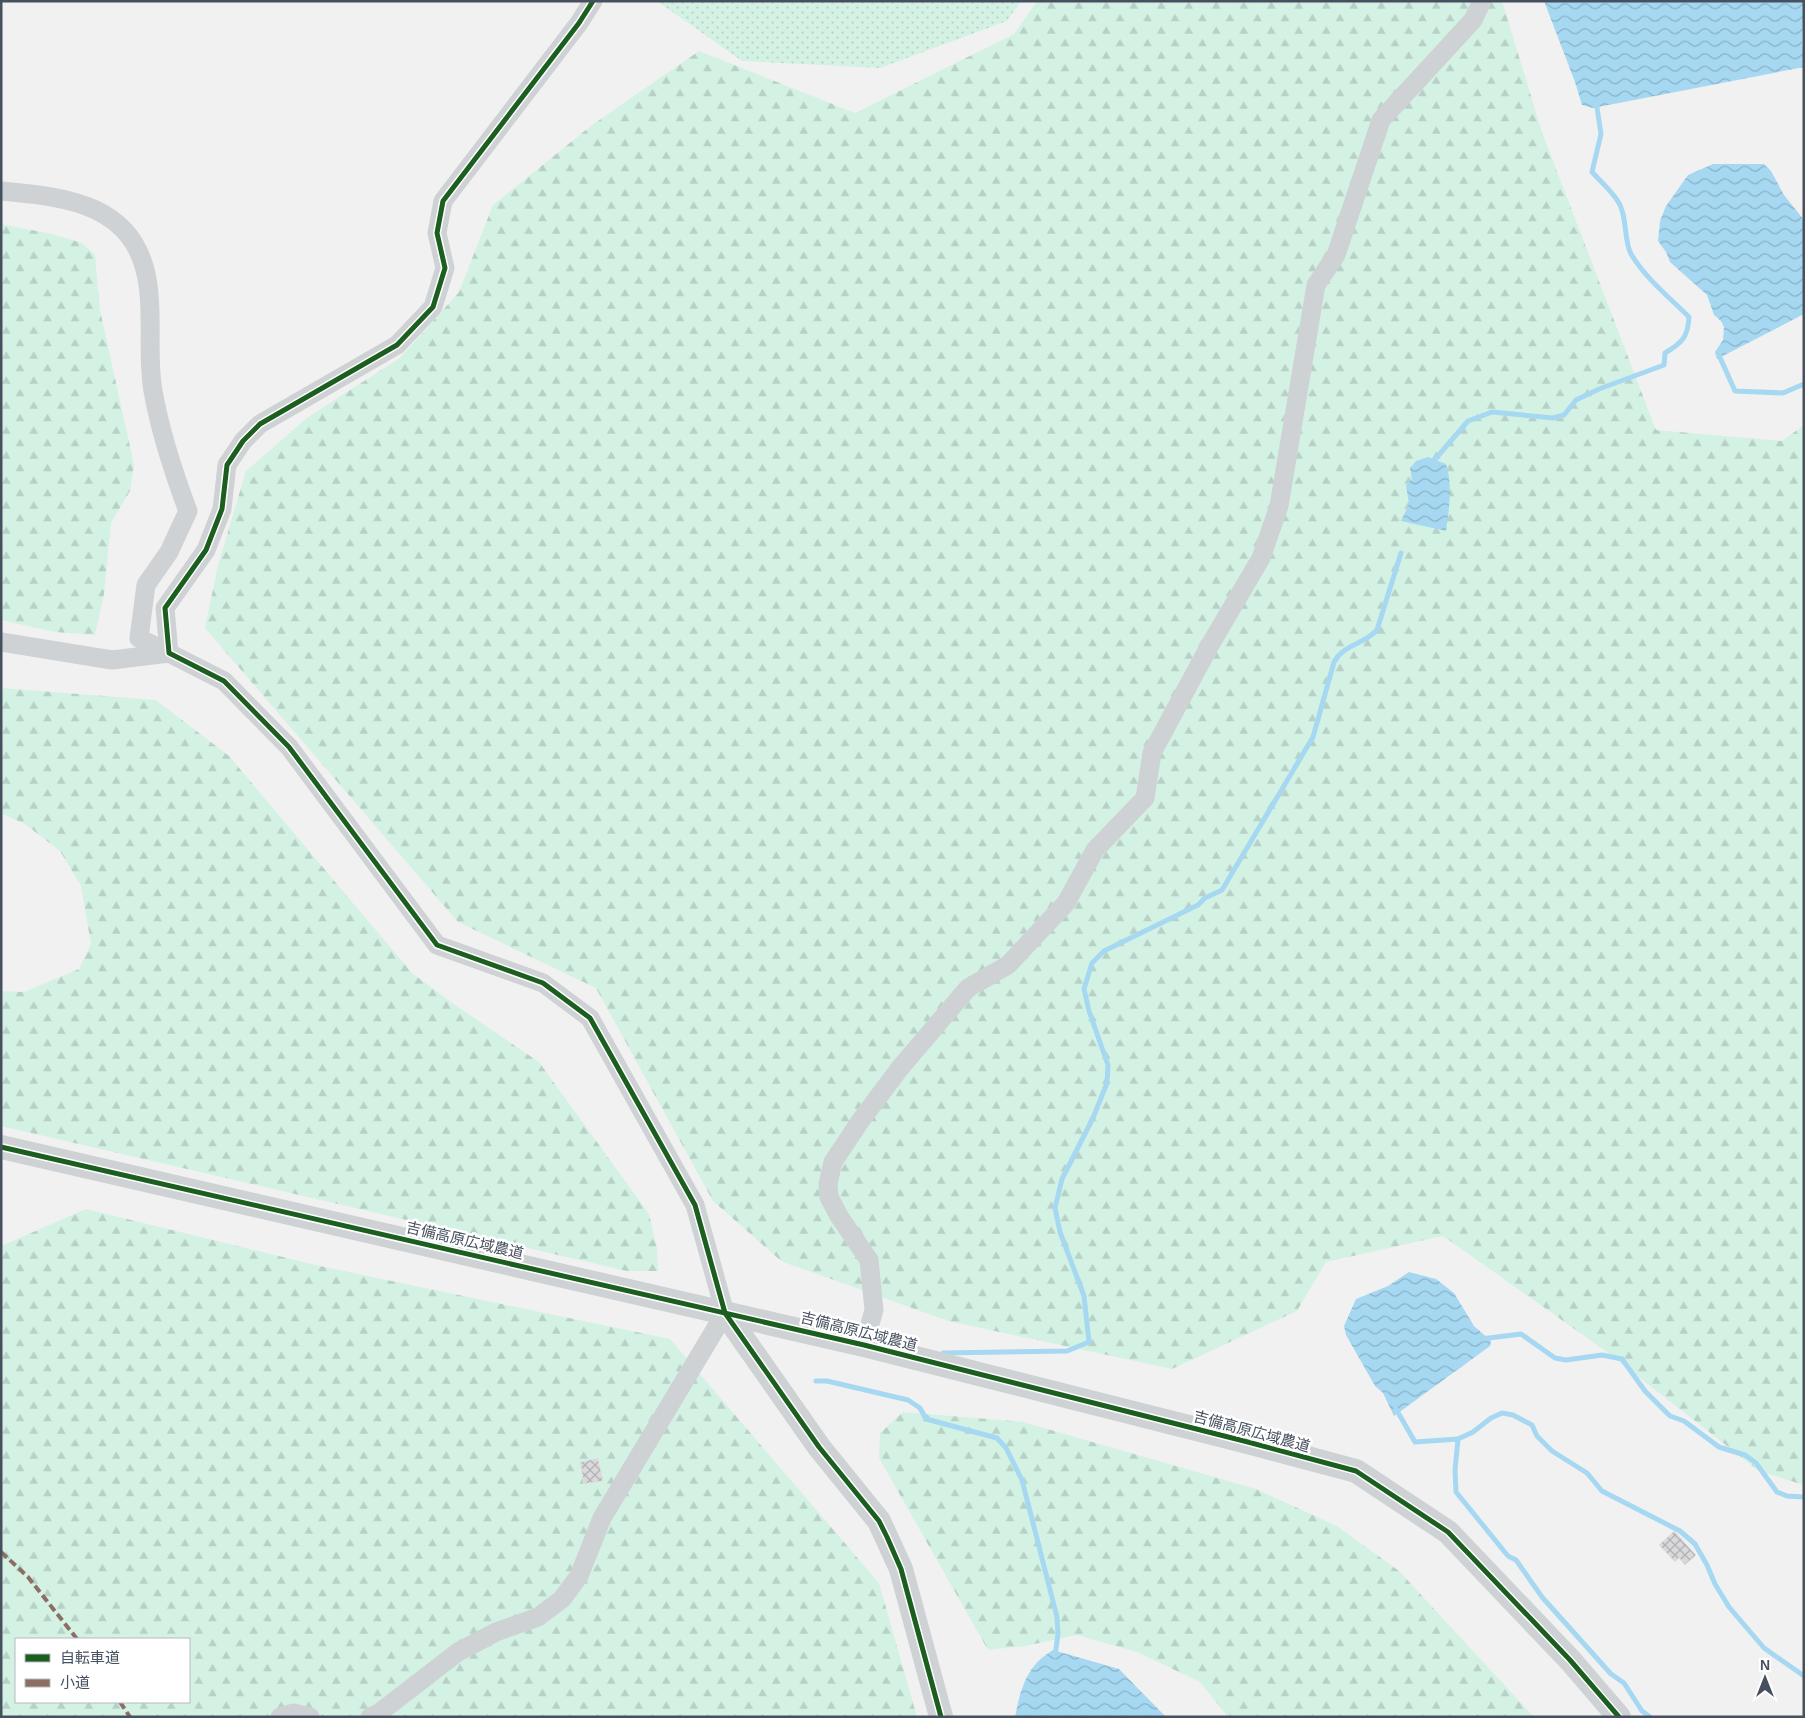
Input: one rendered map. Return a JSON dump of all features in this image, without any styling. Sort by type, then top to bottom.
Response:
[{"type":"street","points":[[168,653],[165,608],[206,550],[222,509],[227,465],[243,441],[260,424],[397,345],[433,307],[445,268],[437,233],[443,201],[593,1]]},
{"type":"street","points":[[864,1344],[874,1310],[870,1260],[839,1216],[829,1197],[828,1184],[833,1162],[861,1120],[900,1068],[968,988],[1008,965],[1066,903],[1095,850],[1145,798],[1152,753],[1210,646],[1261,558],[1276,515],[1316,285],[1336,255],[1381,120],[1473,20],[1482,1]]},
{"type":"street","points":[[1,191],[70,200],[108,215],[130,235],[141,255],[148,285],[153,390],[177,480],[188,511],[169,552],[146,585],[139,638],[224,681],[289,746],[437,945],[543,983],[590,1018],[695,1205],[725,1313],[819,1447],[879,1521],[901,1569],[941,1717]]},
{"type":"street","points":[[1,642],[112,660],[168,653]]},
{"type":"street","name":"吉備高原広域農道","points":[[1,1146],[864,1344],[1356,1471],[1448,1532],[1570,1660],[1619,1717]]},
{"type":"street","points":[[370,1717],[458,1652],[496,1632],[538,1617],[562,1599],[579,1576],[602,1518],[725,1313]]},
{"type":"street","points":[[280,1717],[294,1712],[310,1717]]},
{"type":"green space","points":[[657,1],[1021,1],[1007,21],[880,68],[742,61]]},
{"type":"green space","points":[[1037,1],[1502,1],[1542,132],[1656,430],[1782,441],[1804,425],[1804,1485],[1759,1471],[1604,1350],[1443,1236],[1326,1262],[1297,1311],[1172,1369],[948,1321],[781,1261],[713,1201],[596,988],[458,922],[205,628],[218,565],[246,471],[308,417],[400,358],[459,292],[493,205],[592,125],[699,51],[855,113],[1014,34]]},
{"type":"green space","points":[[1,224],[52,234],[82,243],[95,255],[100,310],[134,465],[130,491],[111,523],[104,594],[95,635],[55,632],[1,620]]},
{"type":"green space","points":[[1,688],[156,700],[229,756],[412,973],[455,1005],[539,1062],[649,1214],[657,1248],[658,1271],[627,1271],[1,1126],[1,991],[24,992],[79,969],[91,944],[81,886],[60,851],[25,824],[1,813]]},
{"type":"green space","points":[[86,1209],[320,1266],[670,1339],[879,1583],[917,1717],[1,1717],[1,1246]]},
{"type":"green space","points":[[903,1412],[1023,1422],[1256,1489],[1337,1526],[1399,1571],[1534,1717],[1228,1717],[1200,1682],[1137,1652],[1077,1635],[1025,1646],[988,1650],[879,1458],[880,1433]]},
{"type":"water","points":[[1544,1],[1804,1],[1802,39],[1804,67],[1593,108],[1582,105]]},
{"type":"water","points":[[1713,164],[1764,164],[1771,171],[1784,195],[1804,220],[1804,314],[1717,359],[1715,352],[1723,340],[1724,327],[1721,321],[1714,315],[1707,295],[1670,262],[1658,241],[1660,221],[1666,206],[1688,175]]},
{"type":"water","points":[[1428,457],[1446,464],[1448,472],[1450,498],[1446,531],[1401,521],[1409,504],[1406,485],[1412,479],[1410,468],[1416,461]]},
{"type":"water","points":[[1409,1272],[1436,1279],[1454,1293],[1474,1326],[1491,1341],[1490,1346],[1394,1416],[1383,1393],[1375,1386],[1346,1335],[1344,1326],[1356,1299],[1388,1286]]},
{"type":"water","points":[[1053,1650],[1119,1669],[1166,1717],[1015,1717],[1026,1679],[1037,1663]]},
{"type":"building","points":[[598,1458],[603,1481],[584,1484],[580,1462]]},
{"type":"building","points":[[1674,1531],[1696,1555],[1685,1565],[1679,1558],[1675,1562],[1659,1545]]},
{"type":"waterway","points":[[1431,464],[1468,421],[1492,412],[1553,418],[1564,415],[1576,400],[1599,389],[1664,365],[1665,353],[1676,346],[1685,335],[1689,317],[1651,280],[1637,263],[1629,249],[1624,217],[1620,205],[1611,192],[1592,172],[1601,134],[1596,101]]},
{"type":"waterway","points":[[1718,353],[1735,391],[1783,393],[1804,384]]},
{"type":"waterway","points":[[943,1353],[1067,1351],[1089,1342],[1084,1296],[1060,1232],[1055,1208],[1062,1179],[1093,1118],[1107,1083],[1108,1065],[1089,1011],[1084,989],[1092,963],[1104,951],[1198,905],[1205,898],[1222,890],[1313,737],[1334,662],[1348,648],[1366,639],[1377,630],[1401,553]]},
{"type":"waterway","points":[[1481,1339],[1521,1334],[1555,1358],[1566,1360],[1602,1355],[1622,1359],[1645,1391],[1670,1416],[1684,1421],[1719,1447],[1745,1455],[1756,1463],[1777,1492],[1787,1496],[1804,1497]]},
{"type":"waterway","points":[[816,1381],[827,1381],[908,1400],[920,1408],[926,1419],[997,1438],[1006,1448],[1022,1480],[1057,1617],[1058,1634],[1055,1656]]},
{"type":"waterway","points":[[1396,1409],[1415,1442],[1458,1439],[1455,1470],[1456,1492],[1508,1556],[1516,1560],[1542,1597],[1611,1674],[1624,1683],[1642,1711],[1650,1717]]},
{"type":"waterway","points":[[1458,1439],[1473,1432],[1491,1418],[1502,1413],[1513,1415],[1532,1425],[1537,1436],[1552,1451],[1587,1473],[1602,1491],[1680,1531],[1695,1544],[1729,1607],[1764,1648],[1804,1676]]},
{"type":"marked path","points":[[1,1552],[28,1577],[76,1638]]},
{"type":"marked path","points":[[121,1703],[130,1717]]},
{"type":"cycle path","points":[[593,1],[579,23],[443,201],[437,233],[445,268],[433,307],[397,345],[260,424],[243,441],[227,465],[222,509],[206,550],[165,608],[169,653],[224,681],[289,747],[437,945],[543,983],[590,1018],[695,1205],[725,1313],[819,1447],[879,1521],[901,1569],[941,1717]]},
{"type":"cycle path","points":[[1,1147],[864,1345],[1356,1471],[1448,1532],[1570,1660],[1619,1717]]}]
